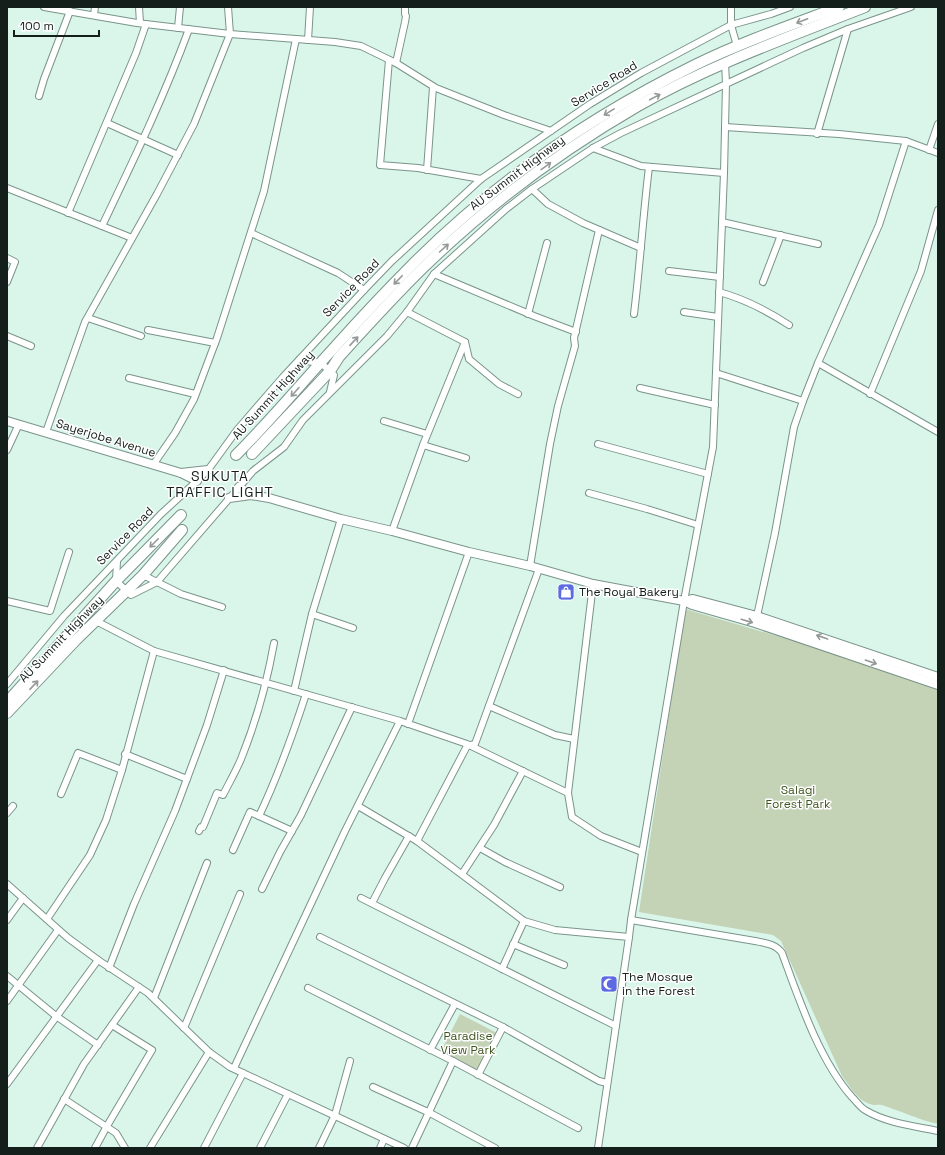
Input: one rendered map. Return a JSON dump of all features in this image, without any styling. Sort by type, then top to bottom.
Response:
[{"type":"main road","name":"AU Summit Highway","points":[[236,455],[414,263],[505,183],[569,137],[633,98],[684,70],[737,46],[838,7]]},
{"type":"main road","name":"AU Summit Highway","points":[[252,454],[330,371],[339,357],[424,266],[512,190],[578,143],[639,106],[669,90],[725,63],[800,31],[865,7]]},
{"type":"main road","name":"AU Summit Highway","points":[[7,702],[116,581],[181,515]]},
{"type":"main road","name":"AU Summit Highway","points":[[7,713],[76,640],[143,575],[179,534]]},
{"type":"street","points":[[44,7],[143,24],[230,34],[335,42],[362,46],[433,86],[504,115],[551,131]]},
{"type":"street","points":[[94,7],[94,16]]},
{"type":"street","points":[[68,213],[136,54],[143,24],[139,7]]},
{"type":"street","points":[[178,28],[180,7]]},
{"type":"street","points":[[46,432],[88,318],[194,124],[230,34],[228,7]]},
{"type":"street","points":[[308,40],[310,7]]},
{"type":"street","points":[[396,64],[406,16],[405,7]]},
{"type":"street","points":[[731,7],[731,25],[737,46]]},
{"type":"street","name":"Service Road","points":[[7,684],[64,616],[161,514],[208,470],[237,430],[364,290],[392,261],[481,179],[590,104],[641,73],[731,25],[790,7]]},
{"type":"street","points":[[117,561],[116,581],[131,595],[157,582],[253,471],[284,447],[303,420],[387,336],[407,312],[434,274],[506,209],[532,188],[593,148],[726,83],[802,48],[848,29],[911,7]]},
{"type":"street","points":[[39,96],[70,11]]},
{"type":"street","points":[[102,226],[143,139],[176,64],[189,29]]},
{"type":"street","points":[[817,134],[848,29]]},
{"type":"street","points":[[154,465],[175,433],[195,394],[215,343],[264,191],[296,39]]},
{"type":"street","points":[[388,60],[380,165],[427,170],[481,179]]},
{"type":"street","points":[[598,1148],[642,852],[684,601],[713,447],[724,174],[725,63]]},
{"type":"street","points":[[427,170],[433,86]]},
{"type":"street","points":[[107,123],[178,155]]},
{"type":"street","points":[[929,150],[938,124]]},
{"type":"street","points":[[725,127],[817,134],[839,134],[906,141],[938,153]]},
{"type":"street","points":[[758,616],[794,427],[802,401],[879,225],[906,141]]},
{"type":"street","points":[[593,148],[641,166],[724,174]]},
{"type":"street","points":[[634,314],[649,167]]},
{"type":"street","points":[[7,188],[132,238]]},
{"type":"street","points":[[532,188],[548,204],[583,223],[641,248]]},
{"type":"street","points":[[870,394],[922,271],[938,210]]},
{"type":"street","points":[[722,222],[818,244]]},
{"type":"street","points":[[530,566],[550,444],[558,406],[575,346],[574,338],[599,230]]},
{"type":"street","points":[[251,234],[338,273],[364,290]]},
{"type":"street","points":[[763,282],[781,235]]},
{"type":"street","points":[[528,314],[547,243]]},
{"type":"street","points":[[7,258],[15,262],[7,282]]},
{"type":"street","points":[[669,271],[720,277]]},
{"type":"street","points":[[434,274],[528,314],[576,332]]},
{"type":"street","points":[[719,292],[740,298],[762,308],[789,325]]},
{"type":"street","points":[[407,312],[465,342],[469,359],[499,384],[518,394]]},
{"type":"street","points":[[684,312],[718,317]]},
{"type":"street","points":[[88,318],[141,336]]},
{"type":"street","points":[[148,330],[215,343]]},
{"type":"street","points":[[7,336],[31,346]]},
{"type":"street","points":[[392,531],[427,434],[465,342]]},
{"type":"street","points":[[299,360],[320,363],[334,375],[330,394]]},
{"type":"street","points":[[818,364],[938,432]]},
{"type":"street","points":[[716,373],[802,401]]},
{"type":"street","points":[[129,378],[195,394]]},
{"type":"street","points":[[640,388],[715,405]]},
{"type":"street","name":"Sayerjobe Avenue","points":[[7,420],[181,473],[197,481]]},
{"type":"street","points":[[384,421],[427,434]]},
{"type":"street","points":[[7,450],[19,424]]},
{"type":"street","points":[[598,444],[708,474]]},
{"type":"street","points":[[423,445],[466,458]]},
{"type":"street","points":[[181,473],[208,470]]},
{"type":"street","points":[[239,487],[251,495],[469,552],[530,566],[593,584],[684,601],[692,605],[755,623],[938,685]]},
{"type":"street","points":[[589,493],[698,525]]},
{"type":"street","points":[[229,498],[251,495]]},
{"type":"street","points":[[294,691],[312,614],[341,519]]},
{"type":"street","points":[[7,601],[50,611],[69,552]]},
{"type":"street","points":[[408,724],[469,552]]},
{"type":"street","points":[[417,841],[467,746],[475,744],[539,569]]},
{"type":"street","points":[[143,575],[181,594],[222,607]]},
{"type":"street","points":[[593,584],[568,793],[572,817],[600,836],[642,852]]},
{"type":"street","points":[[684,601],[693,599],[758,616],[938,677]]},
{"type":"street","points":[[312,614],[353,628]]},
{"type":"street","points":[[96,621],[154,651],[400,721],[470,746],[568,793]]},
{"type":"street","points":[[199,831],[201,827],[203,827],[217,792],[223,795],[241,760],[265,682],[268,677],[274,643]]},
{"type":"street","points":[[47,920],[90,855],[106,820],[122,770],[125,754],[154,651]]},
{"type":"street","points":[[109,968],[134,904],[175,811],[207,725],[224,670]]},
{"type":"street","points":[[259,816],[288,749],[306,694]]},
{"type":"street","points":[[489,706],[555,735],[574,739]]},
{"type":"street","points":[[262,890],[352,707]]},
{"type":"street","points":[[234,1068],[345,831],[400,721]]},
{"type":"street","points":[[61,794],[78,753],[122,770]]},
{"type":"street","points":[[125,754],[187,779]]},
{"type":"street","points":[[462,874],[494,825],[522,771]]},
{"type":"street","points":[[7,813],[14,806]]},
{"type":"street","points":[[358,806],[417,841],[524,921],[554,930],[629,937]]},
{"type":"street","points":[[233,850],[250,812],[292,830]]},
{"type":"street","points":[[372,903],[409,836]]},
{"type":"street","points":[[480,848],[505,862],[560,887]]},
{"type":"street","points":[[154,998],[207,863]]},
{"type":"street","points":[[7,884],[58,930],[109,968],[154,998],[209,1052],[230,1067],[404,1148]]},
{"type":"street","points":[[184,1028],[240,894]]},
{"type":"street","points":[[7,920],[23,898]]},
{"type":"street","points":[[361,898],[616,1026]]},
{"type":"street","points":[[631,920],[755,941],[779,948],[782,952],[808,1022],[832,1070],[843,1086],[863,1109],[872,1114],[911,1126],[938,1131]]},
{"type":"street","points":[[502,969],[524,921]]},
{"type":"street","points":[[7,1001],[58,930]]},
{"type":"street","points":[[320,937],[503,1027],[599,1081],[607,1083]]},
{"type":"street","points":[[513,944],[564,965]]},
{"type":"street","points":[[7,1084],[98,960]]},
{"type":"street","points":[[7,976],[56,1016],[98,1045]]},
{"type":"street","points":[[37,1148],[84,1064],[139,987]]},
{"type":"street","points":[[308,988],[453,1061],[578,1128]]},
{"type":"street","points":[[430,1050],[455,1004]]},
{"type":"street","points":[[95,1148],[152,1050],[112,1025]]},
{"type":"street","points":[[478,1075],[503,1027]]},
{"type":"street","points":[[150,1148],[209,1052]]},
{"type":"street","points":[[319,1148],[335,1115],[350,1061]]},
{"type":"street","points":[[412,1148],[430,1113],[453,1061]]},
{"type":"street","points":[[204,1148],[243,1073]]},
{"type":"street","points":[[372,1087],[430,1113],[495,1148]]},
{"type":"street","points":[[260,1148],[288,1094]]},
{"type":"street","points":[[64,1099],[116,1133],[125,1148]]},
{"type":"street","points":[[380,1148],[384,1139]]},
{"type":"green space","name":"Salagi Forest Park","points":[[685,609],[859,660],[938,687],[938,1124],[882,1105],[872,1105],[862,1100],[854,1092],[842,1076],[781,941],[773,935],[639,912]]},
{"type":"green space","name":"Paradise View Park","points":[[460,1014],[497,1033],[477,1072],[440,1053]]},
{"type":"place","name":"The Royal Bakery","points":[[566,592]]},
{"type":"place","name":"The Mosque in the Forest","points":[[609,984]]},
{"type":"district","name":"SUKUTA TRAFFIC LIGHT","points":[[220,484]]}]
